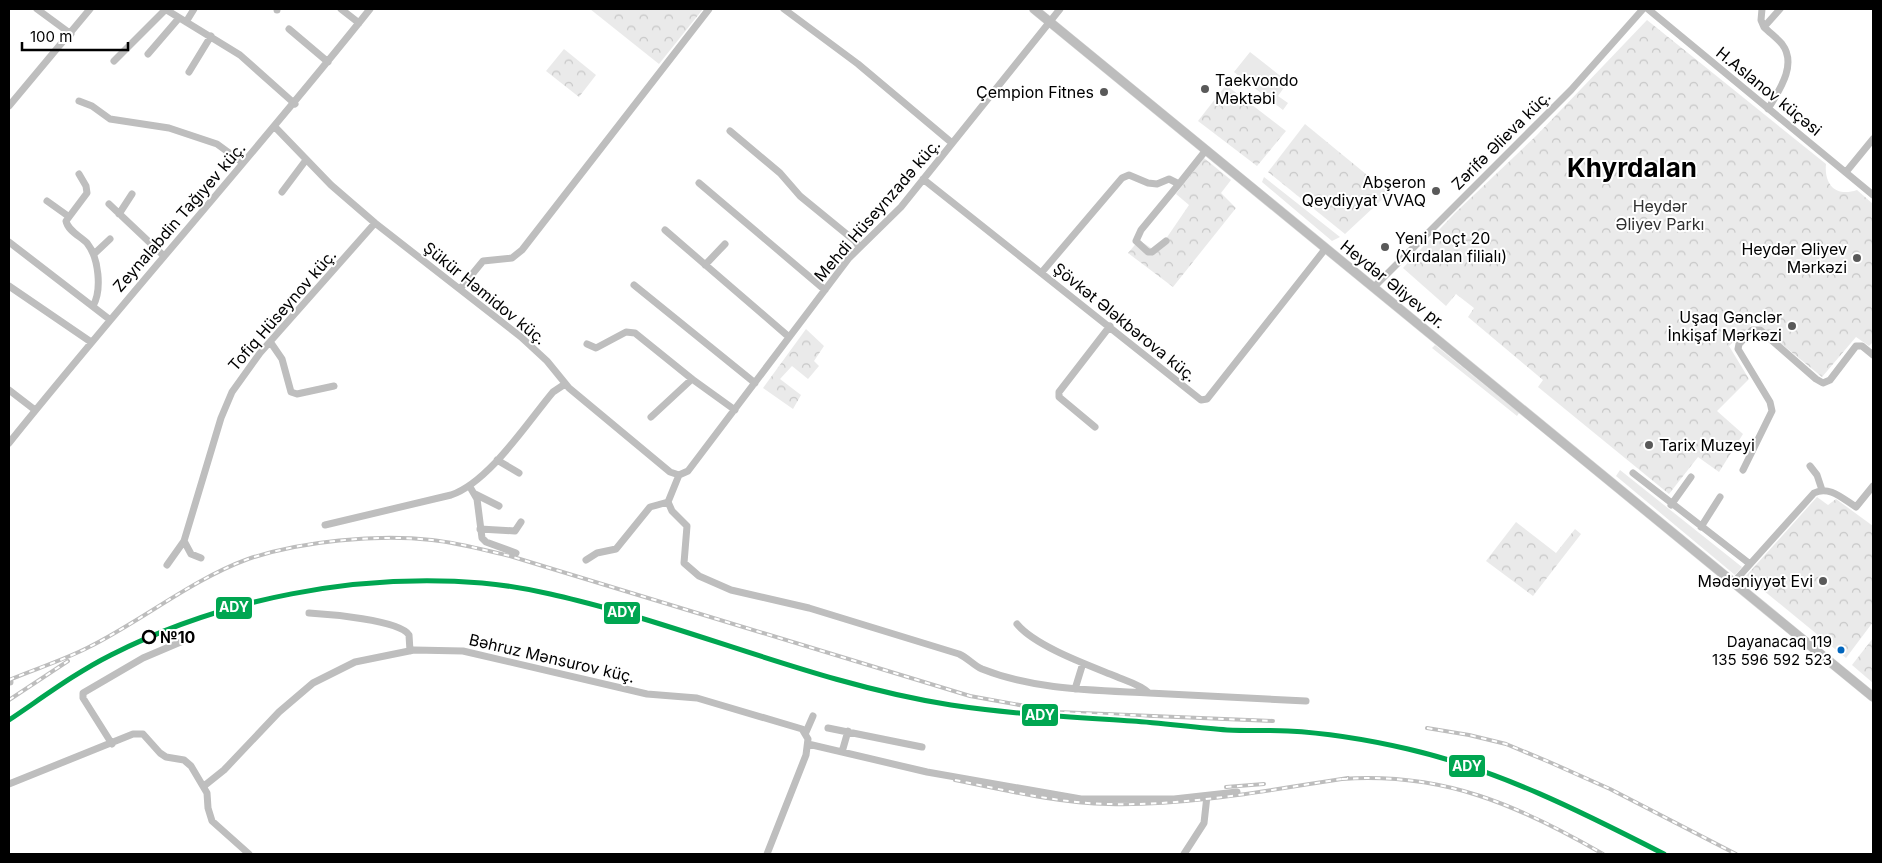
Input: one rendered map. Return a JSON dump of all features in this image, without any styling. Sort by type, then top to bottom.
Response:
[{"type":"main road","name":"Heydər Əliyev pr.","points":[[1034,9],[1873,697]]},
{"type":"street","points":[[37,9],[71,34]]},
{"type":"street","points":[[10,102],[71,34],[90,9]]},
{"type":"street","points":[[114,61],[165,9],[240,55],[294,104]]},
{"type":"street","points":[[148,54],[194,9]]},
{"type":"street","points":[[341,9],[359,23]]},
{"type":"street","name":"Zeynalabdin Tağıyev küç.","points":[[9,443],[109,319],[275,127],[370,9]]},
{"type":"street","points":[[460,289],[482,261],[512,258],[522,250],[709,9]]},
{"type":"street","points":[[784,9],[858,64],[952,143]]},
{"type":"street","name":"Mehdi Hüseynzadə küç.","points":[[679,475],[688,471],[859,247],[901,207],[1060,9]]},
{"type":"street","name":"Zərifə Əlieva küç.","points":[[1374,287],[1571,90],[1642,9]]},
{"type":"street","name":"H.Aslanov küçəsi","points":[[1648,9],[1873,195]]},
{"type":"street","points":[[1762,9],[1760,20],[1764,28],[1783,46],[1787,63],[1783,84],[1768,109]]},
{"type":"street","points":[[1764,28],[1780,9]]},
{"type":"street","points":[[289,29],[328,62]]},
{"type":"street","points":[[189,72],[211,36]]},
{"type":"street","points":[[80,101],[92,106],[110,119],[169,128],[217,144],[243,164]]},
{"type":"street","name":"Şükür Həmidov küç.","points":[[275,127],[306,160],[376,223],[537,351],[564,384],[670,472],[679,475]]},
{"type":"street","points":[[730,132],[780,172],[800,196],[852,238],[859,247]]},
{"type":"street","points":[[1846,172],[1873,140]]},
{"type":"street","points":[[1166,241],[1152,252],[1148,252],[1136,241],[1141,230],[1206,150]]},
{"type":"street","points":[[282,192],[306,160]]},
{"type":"street","points":[[79,174],[88,190],[68,216],[67,225],[85,241],[94,254],[99,293],[93,306]]},
{"type":"street","points":[[1042,272],[1122,178],[1129,175],[1148,184],[1157,184],[1169,179],[1179,184]]},
{"type":"street","name":"Şövkət Ələkbərova küç.","points":[[923,179],[1110,326],[1198,399],[1204,400],[1326,248]]},
{"type":"street","points":[[699,183],[826,290]]},
{"type":"street","points":[[119,214],[132,194]]},
{"type":"street","points":[[47,201],[68,216]]},
{"type":"street","points":[[109,204],[164,256]]},
{"type":"street","name":"Tofiq Hüseynov küç.","points":[[167,565],[184,540],[226,402],[244,373],[376,223]]},
{"type":"street","points":[[665,230],[789,337]]},
{"type":"street","points":[[94,254],[110,239]]},
{"type":"street","points":[[9,242],[109,319]]},
{"type":"street","points":[[706,265],[725,244]]},
{"type":"street","points":[[634,285],[755,383]]},
{"type":"street","points":[[9,286],[91,342]]},
{"type":"street","points":[[1095,427],[1059,397],[1059,392],[1110,326]]},
{"type":"street","points":[[1743,470],[1772,411],[1770,402],[1738,349],[1739,344],[1752,330],[1760,330],[1816,379],[1823,382],[1830,380],[1856,346],[1862,346],[1873,355]]},
{"type":"street","points":[[587,344],[596,348],[626,332],[635,333],[692,379],[735,410]]},
{"type":"street","points":[[271,342],[282,359],[291,392],[297,394],[334,386]]},
{"type":"street","points":[[651,417],[692,379]]},
{"type":"street","points":[[325,525],[451,495],[470,487],[497,460],[553,392],[564,384]]},
{"type":"street","points":[[9,390],[35,410]]},
{"type":"street","points":[[497,460],[519,473]]},
{"type":"street","points":[[1810,466],[1817,475],[1822,490]]},
{"type":"street","points":[[1633,473],[1750,564]]},
{"type":"street","points":[[679,475],[668,502],[672,511],[687,526],[684,563],[698,576],[738,592],[809,608],[959,654],[981,668],[1038,685],[1075,689],[1306,701]]},
{"type":"street","points":[[1671,504],[1691,477]]},
{"type":"street","points":[[1734,582],[1814,493],[1822,490],[1834,493],[1856,507],[1873,486]]},
{"type":"street","points":[[470,487],[475,494],[482,538],[486,542],[516,553]]},
{"type":"street","points":[[475,494],[499,506]]},
{"type":"street","points":[[1701,527],[1720,497]]},
{"type":"street","points":[[586,560],[597,553],[616,549],[650,506],[668,502]]},
{"type":"street","points":[[480,529],[515,531],[521,522]]},
{"type":"street","points":[[184,540],[191,554],[201,558]]},
{"type":"street","points":[[309,613],[363,618],[402,629],[409,635],[410,651]]},
{"type":"street","points":[[1017,624],[1035,640],[1083,663],[1141,686],[1150,693]]},
{"type":"street","points":[[112,744],[83,698],[83,693],[143,658],[183,641]]},
{"type":"street","name":"Bəhruz Mənsurov küç.","points":[[204,786],[224,770],[279,712],[313,684],[355,662],[410,651],[442,649],[463,651],[647,694],[696,698],[798,726],[806,732]]},
{"type":"street","points":[[1075,689],[1083,663]]},
{"type":"street","points":[[767,854],[808,744],[806,732],[813,716]]},
{"type":"street","points":[[828,728],[922,746]]},
{"type":"street","points":[[842,752],[848,731]]},
{"type":"street","points":[[9,784],[134,734],[143,734],[160,753],[188,762],[204,786],[212,821],[249,854]]},
{"type":"street","points":[[808,744],[926,772],[1081,799],[1126,800],[1207,796],[1237,792]]},
{"type":"street","points":[[1184,854],[1204,823],[1207,796]]},
{"type":"green space","points":[[590,9],[703,9],[659,64]]},
{"type":"green space","name":"Heydər Əliyev Parkı","points":[[1647,20],[1826,164],[1827,178],[1833,188],[1843,192],[1857,190],[1873,204],[1873,342],[1869,346],[1856,337],[1822,377],[1755,322],[1729,346],[1749,379],[1717,411],[1743,434],[1719,472],[1698,457],[1669,494],[1538,387],[1543,380],[1468,317],[1474,308],[1456,294],[1446,306],[1403,268],[1455,213],[1537,135]]},
{"type":"green space","points":[[564,49],[596,75],[579,97],[546,71]]},
{"type":"green space","points":[[1250,52],[1288,82],[1278,96],[1288,103],[1283,110],[1234,72]]},
{"type":"green space","points":[[1226,85],[1286,131],[1257,166],[1198,121]]},
{"type":"green space","points":[[1305,124],[1389,193],[1345,234],[1268,172]]},
{"type":"green space","points":[[1204,158],[1231,180],[1221,193],[1236,208],[1173,287],[1128,253],[1139,240],[1157,252],[1189,205],[1176,194]]},
{"type":"green space","points":[[1264,177],[1340,237],[1332,241],[1262,182]]},
{"type":"green space","points":[[806,329],[824,346],[814,361],[819,366],[808,379],[792,366],[780,379],[801,395],[793,409],[763,388]]},
{"type":"green space","points":[[1435,345],[1519,413],[1517,416],[1432,348]]},
{"type":"green space","points":[[1620,470],[1742,567],[1735,575],[1616,476]]},
{"type":"green space","points":[[1817,497],[1828,505],[1836,499],[1873,526],[1873,622],[1846,658],[1746,576]]},
{"type":"green space","points":[[1516,522],[1556,553],[1575,529],[1581,534],[1533,596],[1486,561]]},
{"type":"green space","points":[[1873,638],[1873,683],[1852,665]]},
{"type":"railway","points":[[9,680],[89,647],[187,589],[248,559],[315,543],[339,540],[410,538],[452,543],[510,556],[970,696],[1058,712],[1273,721]]},
{"type":"railway","points":[[9,700],[68,661]]},
{"type":"railway","points":[[1427,728],[1506,744],[1610,789],[1736,854]]},
{"type":"railway","points":[[955,780],[1070,801],[1139,804],[1199,800],[1348,778]]},
{"type":"railway","points":[[1342,779],[1379,778],[1447,787],[1510,807],[1572,836],[1603,854]]},
{"type":"railway","points":[[1226,787],[1264,784]]},
{"type":"transit line","name":"ADY","points":[[9,720],[72,678],[111,655],[154,635],[199,618],[292,594],[339,586],[387,582],[435,581],[482,583],[533,590],[584,602],[659,623],[824,676],[908,697],[951,705],[1019,713],[1215,729],[1318,733],[1408,749],[1475,768],[1507,780],[1571,808],[1664,854]]},
{"type":"place","name":"Taekvondo Məktəbi","points":[[1205,89]]},
{"type":"place","name":"Çempion Fitnes","points":[[1104,92]]},
{"type":"place","name":"Abşeron Qeydiyyat VVAQ","points":[[1436,191]]},
{"type":"place","name":"Yeni Poçt 20 (Xırdalan filialı)","points":[[1385,247]]},
{"type":"place","name":"Heydər Əliyev Mərkəzi","points":[[1857,258]]},
{"type":"place","name":"Uşaq Gənclər İnkişaf Mərkəzi","points":[[1792,326]]},
{"type":"place","name":"Tarix Muzeyi","points":[[1649,445]]},
{"type":"place","name":"Mədəniyyət Evi","points":[[1823,581]]},
{"type":"place","name":"№10","points":[[149,637]]},
{"type":"place","name":"Dayanacaq 119 135 596 592 523","points":[[1841,650]]},
{"type":"district","name":"Khyrdalan","points":[[1632,167]]}]
